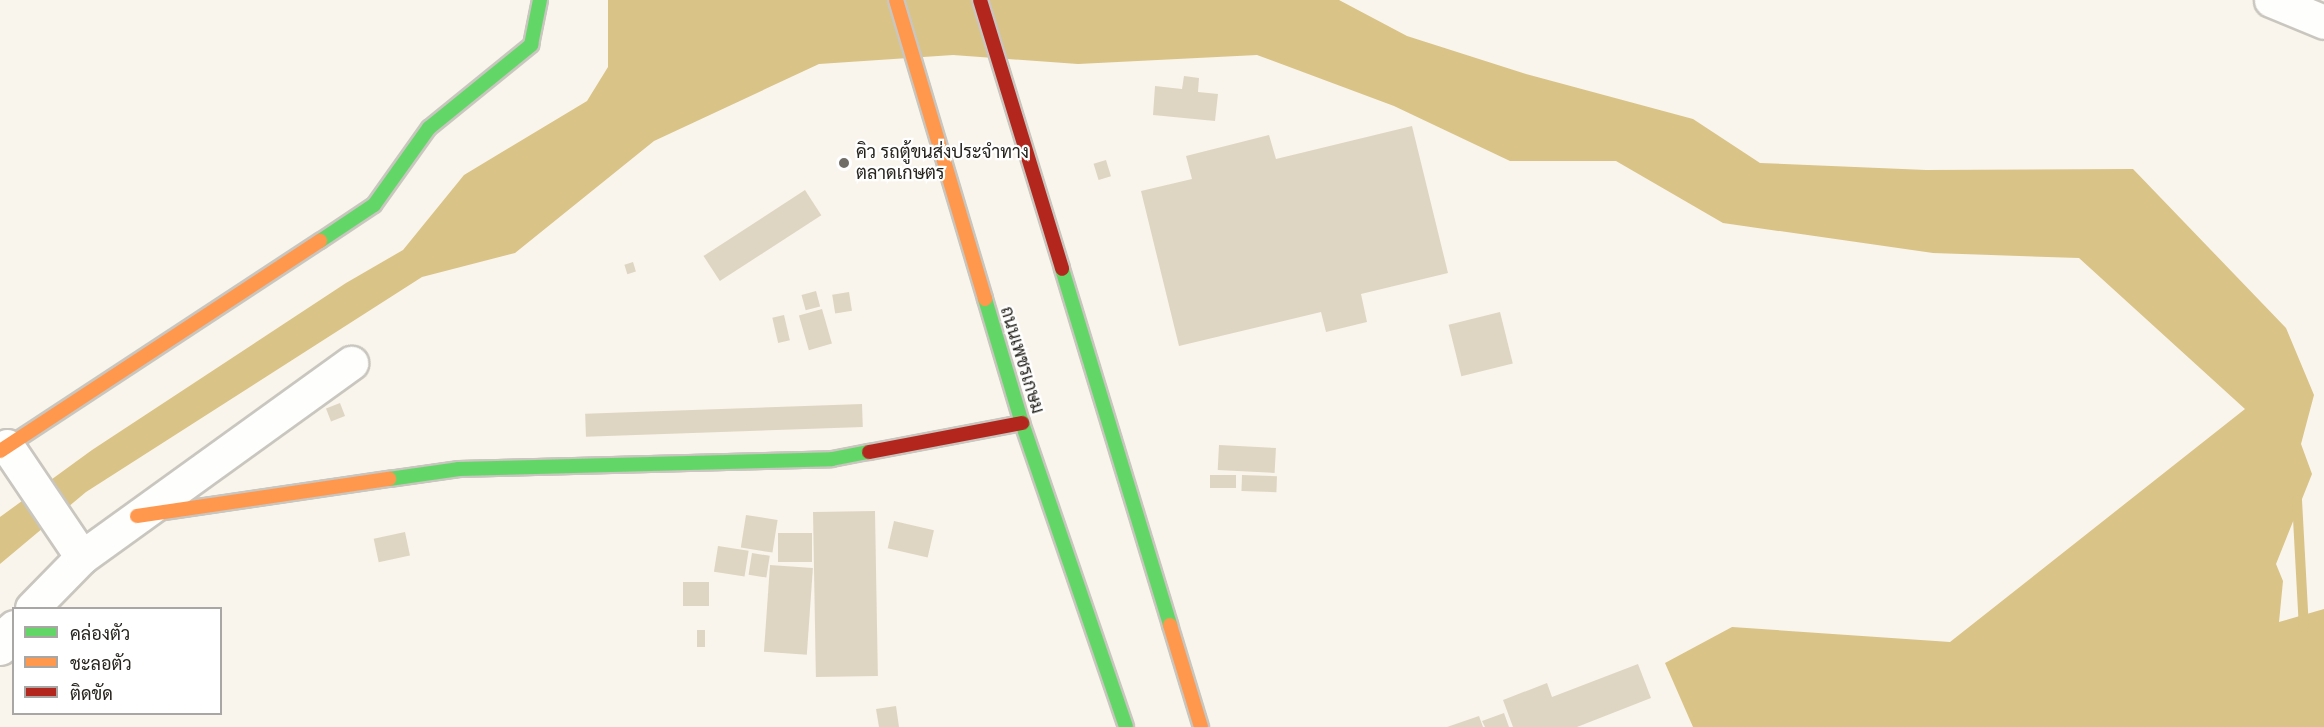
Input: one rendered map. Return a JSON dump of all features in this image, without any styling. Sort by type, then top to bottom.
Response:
[{"type":"street","points":[[74,545],[9,454],[375,205],[429,128],[531,45],[540,0]]},
{"type":"street","name":"ถนนเพชรเกษม","points":[[896,0],[1022,423],[1126,727]]},
{"type":"street","points":[[980,0],[1201,727]]},
{"type":"street","points":[[2271,0],[2324,22]]},
{"type":"street","points":[[33,607],[74,545],[137,516],[351,363]]},
{"type":"street","points":[[137,516],[459,470],[832,459],[1022,423]]},
{"type":"street","points":[[0,648],[3,637],[12,629]]},
{"type":"shaded area","points":[[608,0],[1339,0],[1407,36],[1526,74],[1693,119],[1760,163],[1926,170],[2133,169],[2286,328],[2314,395],[2301,444],[2312,474],[2276,564],[2283,581],[2279,622],[2324,609],[2324,727],[1693,727],[1665,663],[1732,627],[1950,642],[2245,409],[2079,258],[1933,253],[1723,223],[1616,161],[1510,161],[1394,106],[1257,55],[1078,64],[953,55],[819,64],[654,141],[515,253],[422,277],[86,492],[0,564],[0,517],[92,450],[346,283],[403,250],[464,175],[587,101],[608,67]]},
{"type":"building","points":[[1184,76],[1199,78],[1198,92],[1218,94],[1215,121],[1153,115],[1155,86],[1182,89]]},
{"type":"building","points":[[1412,126],[1448,273],[1361,294],[1367,322],[1326,332],[1321,312],[1179,346],[1141,191],[1192,179],[1186,156],[1269,135],[1276,159]]},
{"type":"building","points":[[1106,160],[1111,176],[1099,180],[1094,164]]},
{"type":"building","points":[[805,190],[821,215],[720,281],[704,256]]},
{"type":"building","points":[[633,262],[636,272],[627,274],[624,265]]},
{"type":"building","points":[[816,291],[820,306],[806,310],[802,295]]},
{"type":"building","points":[[849,292],[852,311],[835,313],[832,295]]},
{"type":"building","points":[[822,309],[832,344],[809,350],[799,316]]},
{"type":"building","points":[[1500,312],[1513,363],[1461,376],[1449,325]]},
{"type":"building","points":[[784,315],[790,340],[778,343],[772,318]]},
{"type":"building","points":[[340,403],[345,416],[331,421],[326,408]]},
{"type":"building","points":[[862,404],[863,427],[586,437],[585,414]]},
{"type":"building","points":[[1219,445],[1276,448],[1275,473],[1218,470]]},
{"type":"building","points":[[1210,475],[1236,475],[1236,488],[1210,488]]},
{"type":"building","points":[[1242,475],[1277,476],[1276,492],[1241,491]]},
{"type":"building","points":[[875,511],[878,676],[816,677],[813,512]]},
{"type":"building","points":[[746,515],[778,520],[772,553],[741,548]]},
{"type":"building","points":[[894,521],[934,530],[928,558],[888,548]]},
{"type":"building","points":[[405,532],[410,555],[379,562],[374,539]]},
{"type":"building","points":[[778,533],[812,533],[812,562],[778,562]]},
{"type":"building","points":[[718,546],[749,551],[745,577],[714,572]]},
{"type":"building","points":[[752,553],[770,556],[766,578],[749,575]]},
{"type":"building","points":[[770,565],[813,568],[807,655],[764,652]]},
{"type":"building","points":[[683,582],[709,582],[709,606],[683,606]]},
{"type":"building","points":[[697,630],[705,630],[705,647],[697,647]]},
{"type":"building","points":[[1638,664],[1651,698],[1577,727],[1513,727],[1503,700],[1547,683],[1552,697]]},
{"type":"building","points":[[896,706],[899,727],[879,727],[876,709]]},
{"type":"building","points":[[1504,713],[1509,727],[1485,727],[1482,721]]},
{"type":"building","points":[[1479,716],[1483,727],[1447,727]]},
{"type":"waterway","points":[[2297,500],[2304,628]]},
{"type":"traffic: fast","points":[[320,241],[374,205],[429,128],[531,45],[540,0]]},
{"type":"traffic: fast","points":[[1062,269],[1170,625]]},
{"type":"traffic: fast","points":[[985,299],[1022,423],[1126,727]]},
{"type":"traffic: fast","points":[[389,479],[459,469],[832,459],[869,452]]},
{"type":"traffic: slow","points":[[896,0],[985,299]]},
{"type":"traffic: slow","points":[[0,451],[320,241]]},
{"type":"traffic: slow","points":[[137,516],[389,479]]},
{"type":"traffic: slow","points":[[1170,625],[1201,727]]},
{"type":"traffic: jam","points":[[980,0],[1062,269]]},
{"type":"traffic: jam","points":[[869,452],[1022,423]]},
{"type":"place","name":"คิว รถตู้ขนส่งประจำทาง ตลาดเกษตร","points":[[844,163]]}]
